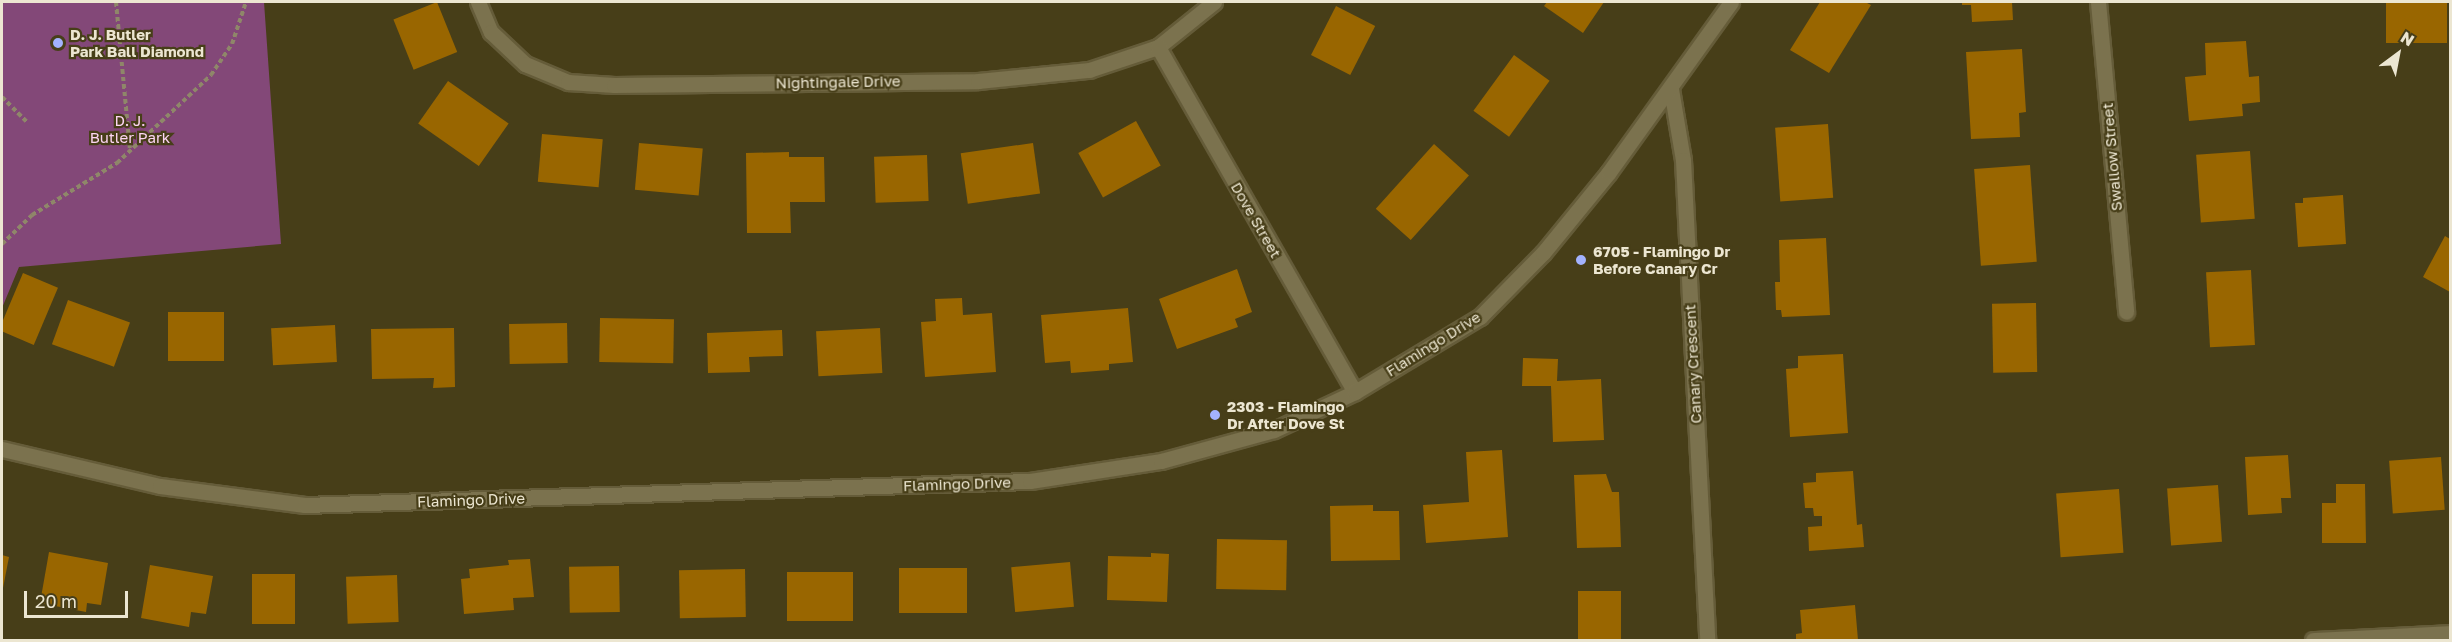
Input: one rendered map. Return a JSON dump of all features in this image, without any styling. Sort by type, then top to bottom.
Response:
[{"type":"street","name":"Nightingale Drive","points":[[478,2],[491,32],[525,64],[568,82],[614,85],[978,81],[1089,70],[1158,48],[1214,2]]},
{"type":"street","name":"Flamingo Drive","points":[[2,449],[160,486],[305,506],[1030,481],[1161,462],[1274,430],[1355,392],[1479,317],[1542,253],[1671,89],[1731,2]]},
{"type":"street","name":"Swallow Street","points":[[2098,2],[2127,312]]},
{"type":"street","name":"Dove Street","points":[[1158,48],[1355,392]]},
{"type":"street","name":"Canary Crescent","points":[[1671,89],[1683,160],[1707,640]]},
{"type":"street","points":[[2313,640],[2451,633]]},
{"type":"path","points":[[116,2],[130,150]]},
{"type":"path","points":[[2,244],[32,215],[130,150],[211,75],[232,44],[246,2]]},
{"type":"path","points":[[2,97],[27,122]]},
{"type":"green space","name":"D. J. Butler Park","points":[[2,2],[264,2],[281,244],[19,267],[2,308]]},
{"type":"building","points":[[437,2],[457,52],[414,70],[393,20]]},
{"type":"building","points":[[1547,2],[1604,2],[1583,33],[1544,6]]},
{"type":"building","points":[[1820,2],[1865,2],[1871,5],[1829,73],[1790,50]]},
{"type":"building","points":[[1962,2],[2012,2],[2013,20],[1972,22],[1971,5],[1962,5]]},
{"type":"building","points":[[2386,2],[2447,2],[2447,43],[2386,43]]},
{"type":"building","points":[[1336,6],[1375,26],[1350,75],[1311,55]]},
{"type":"building","points":[[2246,41],[2249,77],[2259,76],[2260,102],[2242,104],[2243,116],[2189,121],[2185,77],[2206,75],[2205,43]]},
{"type":"building","points":[[2022,49],[2026,112],[2019,113],[2020,137],[1971,139],[1966,52]]},
{"type":"building","points":[[1514,55],[1550,81],[1509,137],[1473,111]]},
{"type":"building","points":[[448,81],[509,123],[479,166],[418,124]]},
{"type":"building","points":[[1136,121],[1161,166],[1103,198],[1078,153]]},
{"type":"building","points":[[1828,124],[1833,198],[1780,202],[1775,128]]},
{"type":"building","points":[[542,134],[603,139],[599,187],[538,182]]},
{"type":"building","points":[[639,143],[703,149],[699,195],[635,190]]},
{"type":"building","points":[[1033,143],[1040,194],[968,204],[961,153]]},
{"type":"building","points":[[1434,144],[1469,175],[1411,240],[1376,209]]},
{"type":"building","points":[[2250,151],[2255,219],[2201,223],[2196,155]]},
{"type":"building","points":[[789,152],[789,157],[824,157],[825,202],[790,202],[791,233],[747,233],[746,153]]},
{"type":"building","points":[[927,155],[929,201],[876,203],[874,157]]},
{"type":"building","points":[[2030,165],[2037,262],[1981,266],[1974,169]]},
{"type":"building","points":[[2343,195],[2346,244],[2298,247],[2295,203],[2303,203],[2303,198]]},
{"type":"building","points":[[2445,236],[2450,239],[2450,292],[2423,277]]},
{"type":"building","points":[[1826,238],[1830,315],[1782,317],[1781,310],[1776,310],[1775,282],[1780,282],[1779,240]]},
{"type":"building","points":[[1237,269],[1252,312],[1235,319],[1238,327],[1177,349],[1159,299]]},
{"type":"building","points":[[2251,270],[2255,345],[2210,347],[2206,272]]},
{"type":"building","points":[[23,273],[58,288],[34,345],[2,331],[2,322]]},
{"type":"building","points":[[962,298],[963,315],[992,313],[996,372],[925,377],[921,322],[936,321],[935,299]]},
{"type":"building","points":[[68,300],[130,323],[114,367],[52,344]]},
{"type":"building","points":[[2036,303],[2037,372],[1993,373],[1992,304]]},
{"type":"building","points":[[1128,308],[1133,362],[1109,364],[1109,370],[1071,373],[1070,361],[1045,363],[1041,315]]},
{"type":"building","points":[[168,312],[224,312],[224,361],[168,361]]},
{"type":"building","points":[[600,318],[674,319],[673,363],[599,362]]},
{"type":"building","points":[[567,323],[568,363],[510,364],[509,324]]},
{"type":"building","points":[[335,325],[337,362],[273,365],[271,328]]},
{"type":"building","points":[[454,328],[455,387],[433,388],[434,378],[372,379],[371,329]]},
{"type":"building","points":[[880,328],[882,373],[818,376],[816,331]]},
{"type":"building","points":[[782,330],[783,356],[749,357],[750,372],[708,373],[707,333]]},
{"type":"building","points":[[1843,354],[1848,433],[1790,437],[1786,369],[1798,368],[1798,356]]},
{"type":"building","points":[[1523,358],[1558,359],[1557,381],[1601,379],[1604,440],[1553,442],[1551,386],[1522,386]]},
{"type":"building","points":[[1502,450],[1508,537],[1426,543],[1423,505],[1469,502],[1466,452]]},
{"type":"building","points":[[2288,455],[2291,498],[2281,498],[2282,513],[2248,515],[2245,457]]},
{"type":"building","points":[[2441,457],[2445,510],[2393,513],[2389,461]]},
{"type":"building","points":[[1853,471],[1857,525],[1862,524],[1864,547],[1809,551],[1808,527],[1822,526],[1822,516],[1814,516],[1813,508],[1805,508],[1803,483],[1816,482],[1816,473]]},
{"type":"building","points":[[1606,474],[1612,492],[1619,492],[1621,547],[1577,548],[1574,475]]},
{"type":"building","points":[[2336,484],[2365,484],[2366,543],[2322,543],[2322,503],[2336,503]]},
{"type":"building","points":[[2218,485],[2222,542],[2171,545],[2167,489]]},
{"type":"building","points":[[2119,489],[2123,553],[2061,557],[2056,493]]},
{"type":"building","points":[[1373,505],[1373,511],[1399,511],[1400,560],[1331,561],[1330,506]]},
{"type":"building","points":[[1217,539],[1287,540],[1286,590],[1216,589]]},
{"type":"building","points":[[49,552],[108,563],[101,605],[87,603],[86,612],[40,603]]},
{"type":"building","points":[[1151,553],[1169,554],[1167,602],[1107,600],[1108,556],[1151,557]]},
{"type":"building","points":[[2,555],[9,557],[3,588],[2,588]]},
{"type":"building","points":[[530,559],[534,597],[513,598],[514,610],[464,614],[461,579],[470,578],[469,569],[509,565],[508,560]]},
{"type":"building","points":[[1070,562],[1074,607],[1015,612],[1011,567]]},
{"type":"building","points":[[150,565],[213,576],[206,614],[191,612],[189,627],[141,618]]},
{"type":"building","points":[[619,566],[620,612],[570,613],[569,567]]},
{"type":"building","points":[[899,568],[967,568],[967,613],[899,613]]},
{"type":"building","points":[[745,569],[746,617],[680,618],[679,570]]},
{"type":"building","points":[[787,572],[853,572],[853,621],[787,621]]},
{"type":"building","points":[[252,574],[295,574],[295,624],[252,624]]},
{"type":"building","points":[[397,575],[399,622],[348,624],[346,577]]},
{"type":"building","points":[[1578,591],[1621,591],[1621,640],[1578,640]]},
{"type":"building","points":[[1855,605],[1858,640],[1796,640],[1796,634],[1802,633],[1800,610]]},
{"type":"place","name":"D. J. Butler Park Ball Diamond","points":[[58,43]]},
{"type":"place","name":"6705 - Flamingo Dr Before Canary Cr","points":[[1581,260]]},
{"type":"place","name":"2303 - Flamingo Dr After Dove St","points":[[1215,415]]}]
